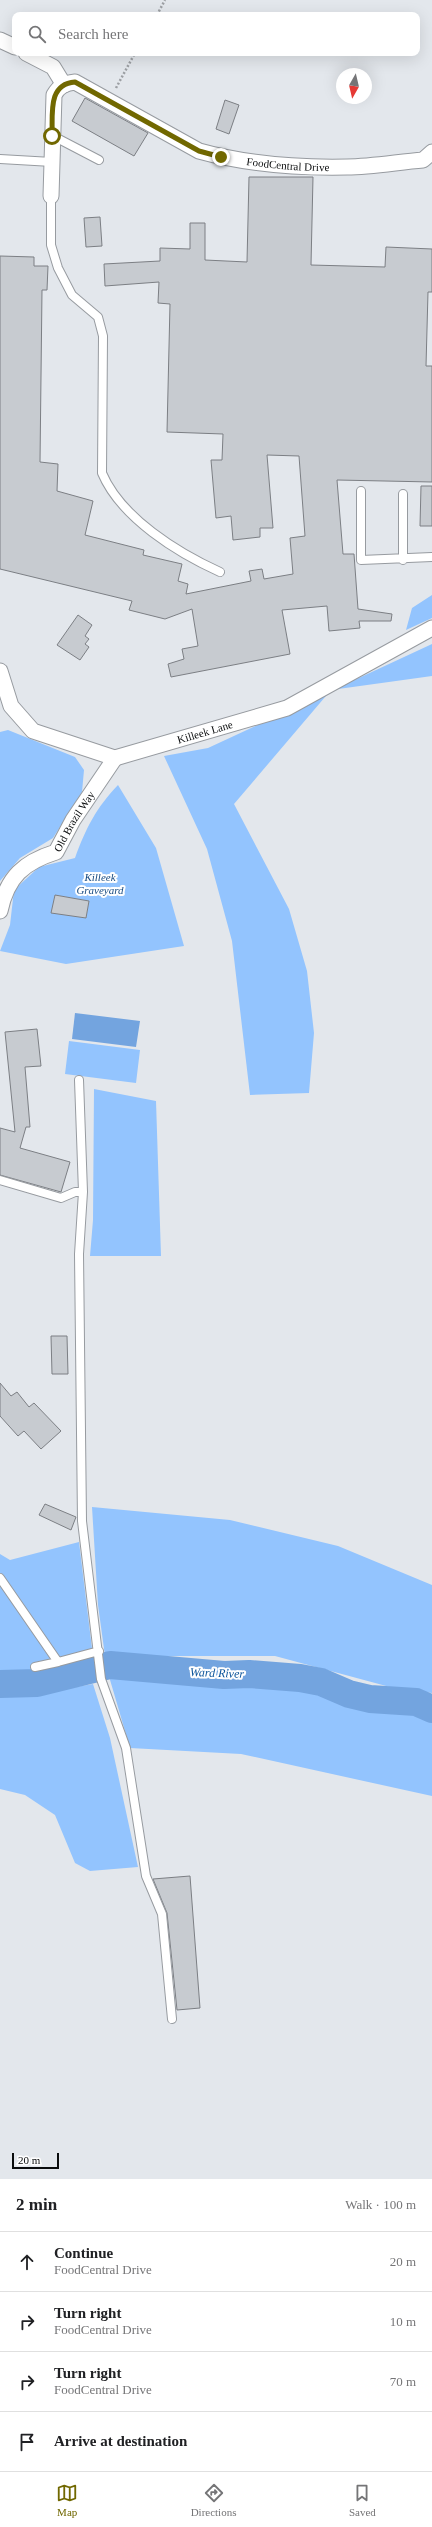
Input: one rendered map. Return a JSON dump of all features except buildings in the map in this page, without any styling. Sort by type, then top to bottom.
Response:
[{"type":"street","points":[[0,40],[12,46]]},
{"type":"street","points":[[32,56],[53,67],[64,85],[54,95],[51,196]]},
{"type":"street","name":"FoodCentral Drive","points":[[64,85],[75,82],[199,151],[221,157],[249,161],[348,167],[423,160],[432,152]]},
{"type":"street","name":"Killeek Lane","points":[[115,758],[287,708],[432,628]]},
{"type":"street","points":[[0,671],[11,706],[33,731],[115,758]]},
{"type":"street","name":"Old Brazil Way","points":[[0,911],[3,899],[12,878],[34,859],[56,852],[73,820],[115,758]]},
{"type":"lane","points":[[52,136],[99,160]]},
{"type":"lane","points":[[0,159],[52,162]]},
{"type":"lane","points":[[51,196],[51,245],[58,268],[72,295],[98,317],[103,336],[102,473],[108,487],[127,510],[159,537],[200,563],[220,572]]},
{"type":"lane","points":[[360,491],[361,560],[403,560],[432,557]]},
{"type":"lane","points":[[403,494],[403,560]]},
{"type":"lane","points":[[79,1080],[83,1192],[79,1254],[82,1521],[102,1679],[126,1748],[146,1876],[162,1914],[172,2019]]},
{"type":"lane","points":[[0,1180],[61,1198],[74,1192],[83,1192]]},
{"type":"lane","points":[[0,1578],[58,1662]]},
{"type":"lane","points":[[35,1668],[99,1651]]},
{"type":"path","points":[[159,12],[165,0]]},
{"type":"path","points":[[109,101],[133,56]]},
{"type":"green space","points":[[432,595],[432,618],[406,630],[412,608]]},
{"type":"green space","points":[[432,644],[432,676],[334,690]]},
{"type":"green space","points":[[330,691],[234,804],[289,909],[307,971],[314,1033],[309,1093],[250,1095],[232,941],[207,849],[164,756],[208,748]]},
{"type":"green space","points":[[8,730],[75,757],[84,770],[82,792],[53,838],[20,858],[0,881],[0,732]]},
{"type":"green space","name":"Killeek Graveyard","points":[[118,785],[156,848],[184,946],[66,964],[0,951],[10,925],[14,890],[39,867],[75,858],[92,819]],"holes":[[[55,895],[89,901],[86,918],[52,912]]]},
{"type":"green space","points":[[69,1041],[140,1050],[136,1083],[65,1074]]},
{"type":"green space","points":[[94,1089],[156,1101],[161,1256],[90,1256],[93,1220]]},
{"type":"green space","points":[[92,1507],[230,1520],[338,1546],[432,1585],[432,1693],[390,1687],[275,1656],[105,1656],[98,1605]]},
{"type":"green space","points":[[79,1542],[94,1665],[35,1680],[0,1681],[0,1554],[10,1560]]},
{"type":"green space","points":[[108,1673],[225,1682],[297,1681],[373,1704],[412,1707],[432,1714],[432,1796],[241,1754],[130,1748]]},
{"type":"green space","points":[[93,1684],[110,1738],[138,1867],[90,1871],[75,1863],[55,1815],[25,1795],[0,1789],[0,1693],[26,1696]]},
{"type":"shaded area","points":[[75,1013],[140,1021],[136,1047],[72,1039]]},
{"type":"waterway","name":"Ward River","points":[[0,1684],[37,1683],[110,1665],[224,1675],[249,1674],[300,1678],[321,1682],[349,1694],[370,1699],[416,1702],[432,1709]]},
{"type":"route","points":[[52,136],[54,95],[59,87],[67,83],[75,82],[199,151],[221,157]]}]
